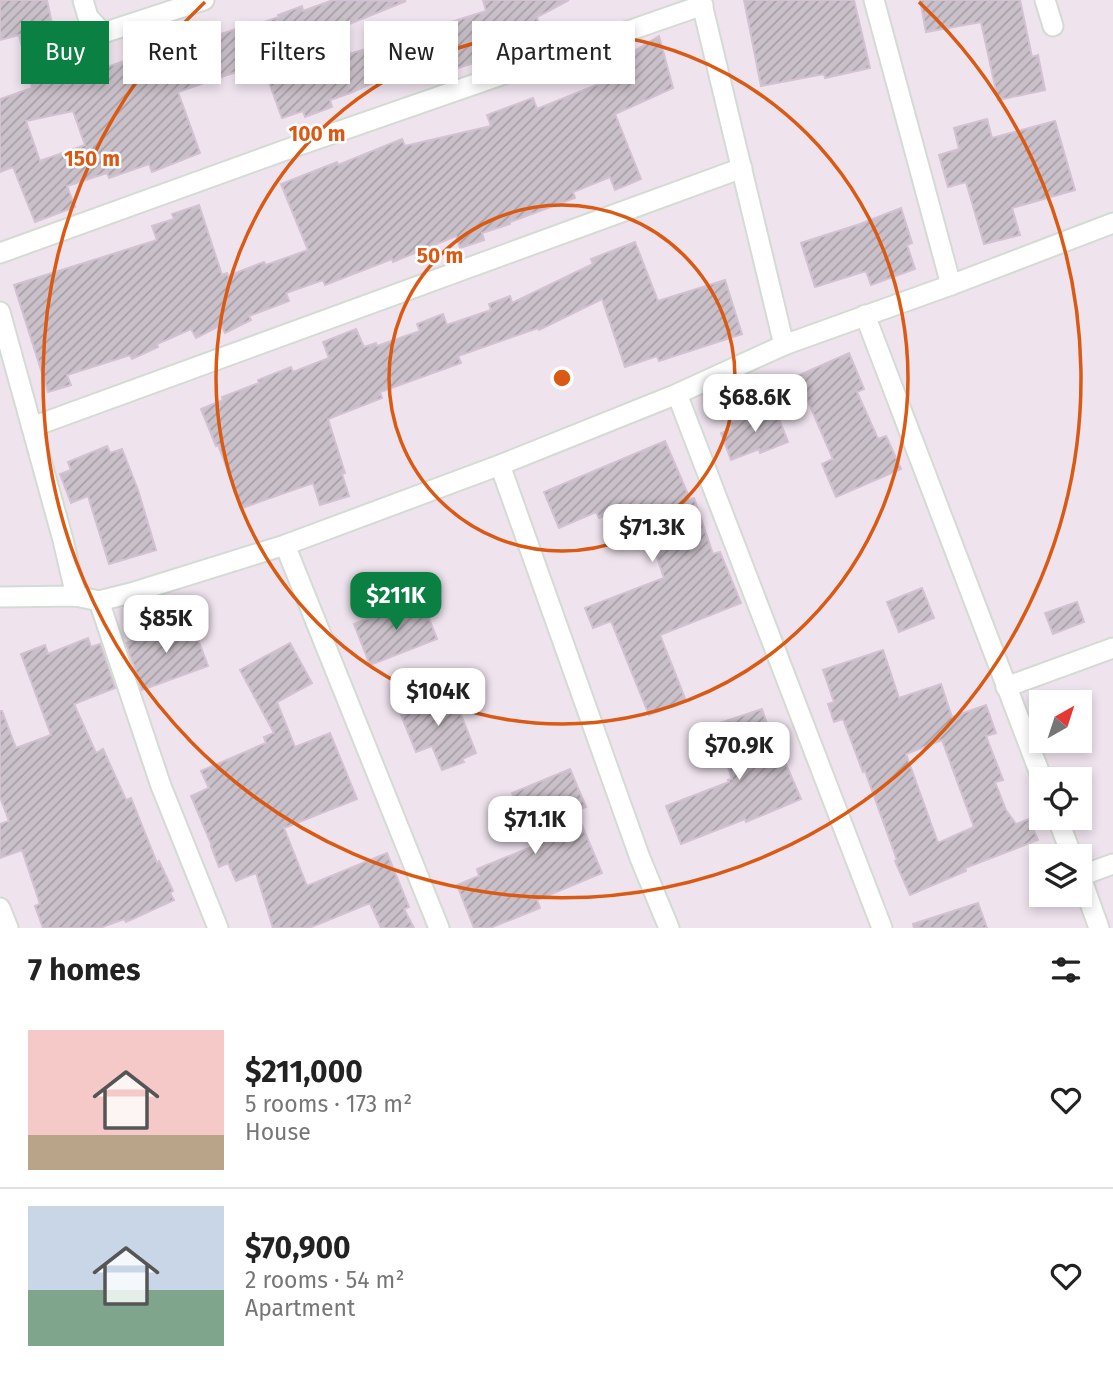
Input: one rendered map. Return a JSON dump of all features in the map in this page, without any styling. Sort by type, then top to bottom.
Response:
[{"type":"street","points":[[83,0],[88,17],[103,33],[204,0]]},
{"type":"street","points":[[874,0],[951,285]]},
{"type":"street","points":[[1045,0],[1053,26]]},
{"type":"street","points":[[0,253],[702,3],[784,345]]},
{"type":"street","points":[[32,427],[742,168]]},
{"type":"street","points":[[0,597],[76,596],[99,601],[285,545],[500,466],[677,394],[784,345],[1113,223]]},
{"type":"street","points":[[0,312],[76,596]]},
{"type":"street","points":[[865,315],[1037,767]]},
{"type":"street","points":[[677,394],[882,928]]},
{"type":"street","points":[[500,466],[640,858],[669,928]]},
{"type":"street","points":[[285,545],[439,928]]},
{"type":"street","points":[[99,601],[161,786],[218,928]]},
{"type":"street","points":[[1006,687],[1113,648]]},
{"type":"street","points":[[1092,872],[1113,864]]},
{"type":"street","points":[[1091,907],[1098,928]]},
{"type":"street","points":[[0,908],[8,928]]},
{"type":"building","points":[[0,0],[47,0],[51,21],[21,21],[21,43],[19,35],[0,40]]},
{"type":"building","points":[[333,0],[406,1],[350,24],[350,21],[267,21],[302,6],[303,11]]},
{"type":"building","points":[[483,0],[569,0],[537,17],[538,21],[472,21],[472,64],[458,68],[458,21],[454,21],[486,11]]},
{"type":"building","points":[[744,0],[854,0],[870,68],[825,78],[824,74],[761,86]]},
{"type":"building","points":[[920,0],[1020,0],[1032,57],[1038,55],[1045,90],[998,100],[981,22],[926,32]]},
{"type":"building","points":[[235,29],[235,72],[221,77],[221,34]]},
{"type":"building","points":[[659,36],[673,88],[615,114],[641,179],[615,190],[610,177],[573,192],[575,198],[482,233],[484,240],[460,248],[456,236],[393,262],[392,259],[325,285],[323,280],[286,293],[289,301],[249,316],[251,320],[225,333],[221,325],[196,338],[191,329],[132,359],[130,355],[67,375],[71,385],[48,392],[14,285],[157,240],[152,226],[174,219],[172,214],[199,205],[222,275],[227,273],[228,276],[264,262],[266,265],[308,250],[281,184],[402,139],[405,146],[491,126],[487,115],[533,98],[537,109],[599,84],[635,84],[635,51]]},
{"type":"building","points":[[364,49],[364,84],[370,84],[330,100],[332,107],[305,117],[303,111],[282,118],[270,84],[350,84],[350,54]]},
{"type":"building","points":[[123,61],[123,84],[201,84],[178,92],[200,153],[152,172],[149,164],[109,178],[107,173],[67,186],[75,207],[35,222],[13,167],[0,172],[0,99],[32,88],[31,84],[109,84],[109,66]],"holes":[[[73,111],[85,145],[40,161],[26,121]]]},
{"type":"building","points":[[987,119],[992,138],[1055,121],[1075,190],[1012,208],[1020,235],[984,244],[966,182],[948,187],[939,155],[959,149],[954,128]]},
{"type":"building","points":[[901,208],[912,243],[907,245],[915,269],[871,285],[866,271],[815,287],[801,243]]},
{"type":"building","points":[[635,242],[658,301],[725,280],[742,334],[659,361],[657,356],[625,367],[602,299],[539,330],[538,328],[458,356],[461,363],[380,392],[382,398],[328,419],[345,473],[342,474],[349,496],[320,505],[313,483],[242,508],[201,409],[223,400],[222,397],[259,383],[258,380],[291,367],[293,372],[329,358],[323,342],[356,329],[364,347],[376,343],[377,346],[420,331],[417,324],[443,314],[447,325],[491,310],[489,304],[510,296],[512,303],[593,264],[591,259]]},
{"type":"building","points":[[849,353],[864,389],[857,392],[878,439],[886,436],[901,469],[836,497],[822,464],[833,459],[797,376]]},
{"type":"building","points":[[774,406],[788,442],[731,460],[721,433],[732,429],[730,423]]},
{"type":"building","points":[[665,441],[690,499],[694,498],[713,554],[720,552],[741,603],[660,635],[686,701],[649,715],[611,621],[593,628],[585,608],[664,578],[638,502],[599,518],[596,512],[559,528],[544,492]]},
{"type":"building","points":[[107,446],[110,453],[122,449],[156,550],[109,564],[88,496],[71,503],[60,474],[71,470],[68,462]]},
{"type":"building","points":[[922,588],[934,618],[899,632],[887,602]]},
{"type":"building","points":[[421,598],[437,639],[370,665],[354,624]]},
{"type":"building","points":[[1077,602],[1084,622],[1053,634],[1045,613]]},
{"type":"building","points":[[192,624],[208,666],[142,690],[126,643],[172,626],[174,630]]},
{"type":"building","points":[[88,638],[91,647],[100,644],[115,688],[74,704],[96,753],[103,749],[126,800],[131,798],[157,863],[159,861],[173,891],[170,893],[174,900],[126,922],[124,919],[100,928],[43,928],[35,906],[40,904],[22,850],[0,858],[0,824],[9,821],[0,797],[0,711],[16,748],[51,735],[21,654],[45,645],[48,654]]},
{"type":"building","points":[[290,643],[312,683],[277,702],[295,747],[330,733],[357,799],[284,828],[307,886],[387,853],[409,907],[404,909],[414,928],[381,928],[370,903],[309,928],[273,928],[256,873],[236,881],[228,863],[219,867],[191,796],[209,788],[201,771],[266,743],[264,737],[274,733],[240,670]]},
{"type":"building","points":[[883,650],[899,698],[941,684],[952,717],[986,705],[996,733],[986,736],[1003,780],[995,782],[1006,810],[1016,824],[1029,819],[1029,830],[1034,830],[1038,840],[965,868],[966,871],[910,895],[843,719],[834,722],[828,704],[834,702],[823,670]],"holes":[[[942,740],[974,827],[938,843],[906,754]]]},
{"type":"building","points":[[451,689],[476,753],[462,759],[464,762],[442,770],[432,746],[416,752],[399,710],[407,707],[405,701],[424,694],[426,699]]},
{"type":"building","points":[[762,709],[779,759],[783,757],[801,799],[746,822],[745,819],[681,844],[666,806],[732,779],[714,725]]},
{"type":"building","points":[[570,769],[586,807],[576,811],[602,873],[537,900],[540,908],[490,928],[474,928],[457,885],[479,876],[477,869],[534,846],[512,793]]},
{"type":"building","points":[[978,903],[987,928],[914,928],[913,924]]}]
